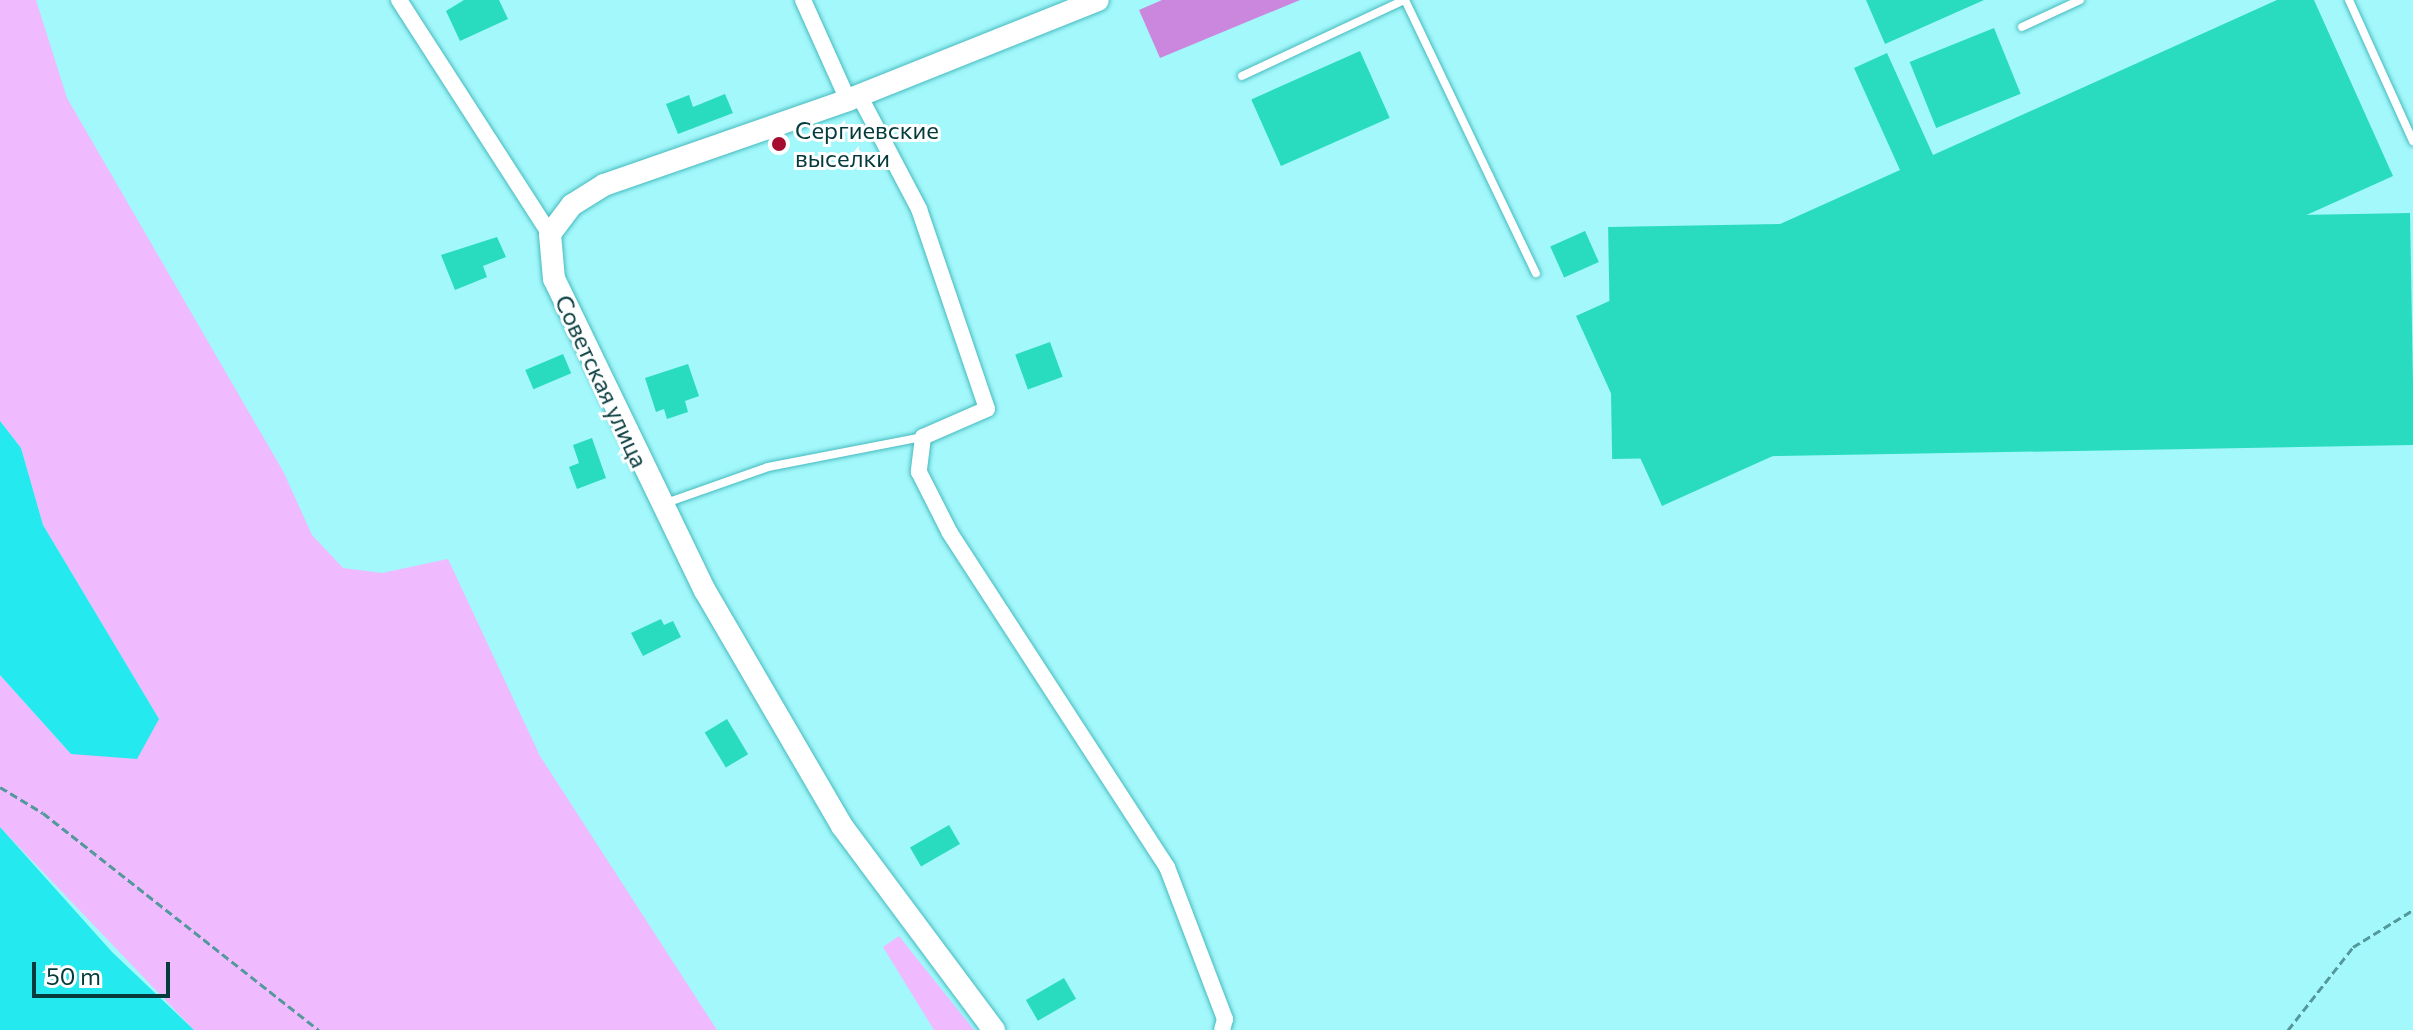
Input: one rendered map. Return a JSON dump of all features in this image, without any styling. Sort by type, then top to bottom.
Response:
[{"type":"street","points":[[399,0],[550,234],[572,205],[604,185],[854,98],[1096,0]]},
{"type":"street","points":[[803,0],[854,98],[919,209],[987,409],[923,437],[919,472],[950,533],[1167,867],[1225,1019],[1222,1030]]},
{"type":"street","name":"Советская улица","points":[[550,234],[554,279],[662,505],[842,826],[994,1030]]},
{"type":"lane","points":[[1242,76],[1404,0],[1536,273]]},
{"type":"lane","points":[[2022,27],[2080,0]]},
{"type":"lane","points":[[2349,0],[2413,141]]},
{"type":"lane","points":[[662,505],[768,467],[923,437]]},
{"type":"path","points":[[0,787],[56,822],[319,1030]]},
{"type":"path","points":[[2288,1030],[2353,947],[2413,910]]},
{"type":"shaded area","points":[[0,0],[36,0],[67,98],[283,471],[312,535],[343,568],[382,573],[448,559],[540,756],[717,1030],[194,1030],[0,827],[0,675],[71,754],[159,719],[43,525],[21,448],[0,421]]},
{"type":"shaded area","points":[[1162,0],[1300,0],[1160,58],[1139,10]]},
{"type":"shaded area","points":[[899,936],[974,1030],[934,1030],[883,947]]},
{"type":"water","points":[[0,421],[21,448],[43,525],[159,719],[137,759],[71,754],[0,675]]},
{"type":"water","points":[[0,827],[112,952],[194,1030],[0,1030]]},
{"type":"building","points":[[464,0],[499,0],[508,19],[460,41],[446,11]]},
{"type":"building","points":[[1866,0],[1984,0],[1885,44]]},
{"type":"building","points":[[2277,0],[2314,0],[2393,176],[1662,506],[1576,316],[1900,170],[1854,68],[1887,53],[1933,155]]},
{"type":"building","points":[[1994,28],[2021,94],[1936,128],[1910,62]]},
{"type":"building","points":[[1360,51],[1390,118],[1281,166],[1251,99]]},
{"type":"building","points":[[725,94],[733,113],[678,134],[666,104],[689,95],[693,107]]},
{"type":"building","points":[[2410,213],[2413,445],[1612,459],[1608,227]]},
{"type":"building","points":[[1585,231],[1599,262],[1564,278],[1550,246]]},
{"type":"building","points":[[497,237],[506,257],[483,266],[487,277],[455,290],[441,255]]},
{"type":"building","points":[[1050,342],[1063,377],[1028,389],[1015,355]]},
{"type":"building","points":[[563,354],[571,373],[533,389],[525,370]]},
{"type":"building","points":[[688,364],[699,396],[685,401],[688,412],[667,419],[664,409],[656,412],[645,378]]},
{"type":"building","points":[[592,438],[606,478],[577,489],[569,467],[579,463],[573,445]]},
{"type":"building","points":[[661,619],[664,625],[673,621],[681,637],[643,656],[631,633]]},
{"type":"building","points":[[727,719],[748,754],[726,768],[705,732]]},
{"type":"building","points":[[949,825],[960,844],[921,867],[910,848]]},
{"type":"building","points":[[1064,978],[1076,999],[1038,1021],[1026,1000]]},
{"type":"place","name":"Сергиевские выселки","points":[[779,144]]}]
